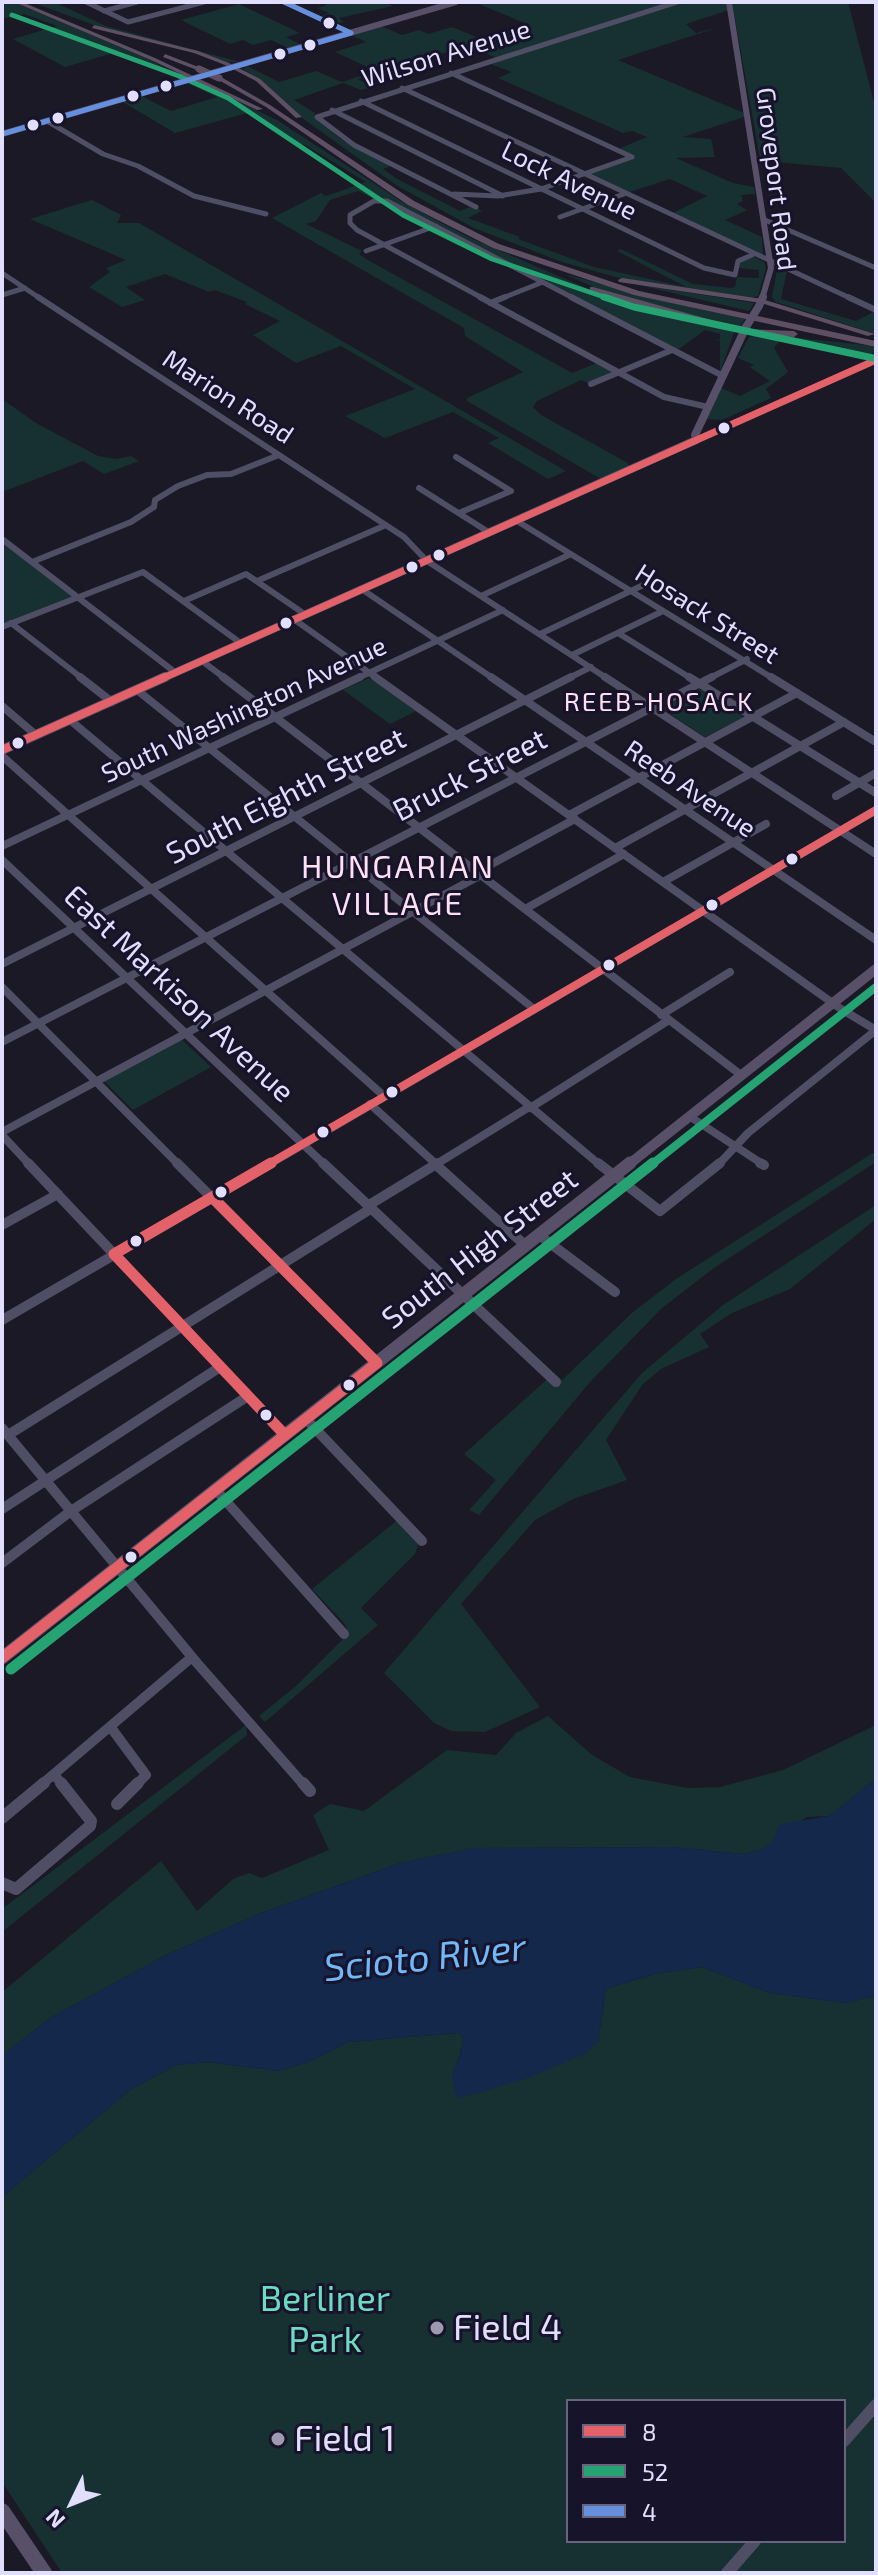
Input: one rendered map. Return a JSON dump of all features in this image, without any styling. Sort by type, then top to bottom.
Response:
[{"type":"highway","points":[[17,2],[222,78],[305,126],[436,212],[488,238],[552,263],[675,298],[874,342]]},
{"type":"highway","points":[[25,2],[153,59],[315,138]]},
{"type":"highway","points":[[62,19],[196,52],[233,67],[258,80],[305,126]]},
{"type":"highway","points":[[222,78],[424,211],[608,295],[745,329],[874,342]]},
{"type":"highway","points":[[535,261],[652,296],[874,342]]},
{"type":"highway","points":[[552,263],[633,282],[761,304],[874,342]]},
{"type":"main road","points":[[4,132],[456,2]]},
{"type":"main road","name":"Groveport Road","points":[[696,440],[695,435],[745,329],[761,304],[771,276],[765,220],[729,2]]},
{"type":"main road","points":[[2,753],[36,735],[696,440]]},
{"type":"main road","name":"South High Street","points":[[2,1658],[876,969]]},
{"type":"main road","points":[[2,2511],[44,2573]]},
{"type":"street","points":[[86,2],[128,22],[204,2]]},
{"type":"street","points":[[104,11],[137,2]]},
{"type":"street","points":[[284,2],[351,33]]},
{"type":"street","name":"Wilson Avenue","points":[[450,194],[354,145],[318,115],[677,2]]},
{"type":"street","points":[[450,194],[503,196],[541,189],[632,157],[451,73]]},
{"type":"street","points":[[402,88],[752,255],[875,308]]},
{"type":"street","name":"Lock Avenue","points":[[361,101],[710,271],[735,275],[738,261],[752,255]]},
{"type":"street","points":[[332,110],[503,196]]},
{"type":"street","points":[[47,121],[103,154],[138,166],[194,196],[266,214]]},
{"type":"street","points":[[450,194],[476,207]]},
{"type":"street","points":[[560,217],[624,194]]},
{"type":"street","points":[[708,407],[669,400],[354,228],[349,220],[357,208],[380,200],[436,226],[723,376]]},
{"type":"street","points":[[765,220],[876,268]]},
{"type":"street","points":[[366,251],[436,226]]},
{"type":"street","name":"Marion Road","points":[[2,273],[412,542],[427,561],[876,854]]},
{"type":"street","points":[[490,303],[543,282]]},
{"type":"street","points":[[2,295],[25,288]]},
{"type":"street","points":[[591,384],[672,350]]},
{"type":"street","points":[[696,440],[876,360]]},
{"type":"street","points":[[32,562],[131,522],[154,507],[155,500],[178,486],[207,475],[231,474],[279,455]]},
{"type":"street","points":[[456,457],[511,491],[459,513]]},
{"type":"street","points":[[419,488],[490,533]]},
{"type":"street","name":"Hosack Street","points":[[517,521],[876,742]]},
{"type":"street","points":[[257,581],[386,525]]},
{"type":"street","points":[[2,539],[176,673]]},
{"type":"street","points":[[481,596],[571,554]]},
{"type":"street","points":[[2,627],[141,571],[242,644]]},
{"type":"street","points":[[184,601],[246,574],[306,615]]},
{"type":"street","points":[[540,634],[656,579]]},
{"type":"street","name":"Reeb Avenue","points":[[363,590],[876,940]]},
{"type":"street","name":"South Washington Avenue","points":[[2,846],[503,610]]},
{"type":"street","points":[[572,655],[663,611]]},
{"type":"street","points":[[70,720],[530,1108],[613,1177],[660,1211],[876,1030],[832,1003],[295,620]]},
{"type":"street","points":[[11,623],[112,702]]},
{"type":"street","points":[[618,633],[876,793]]},
{"type":"street","name":"Bruck Street","points":[[2,1042],[746,660]]},
{"type":"street","points":[[202,661],[741,1075]]},
{"type":"street","name":"South Eighth Street","points":[[2,964],[591,667]]},
{"type":"street","points":[[137,690],[534,1009]]},
{"type":"street","points":[[285,1435],[2,1134],[479,874],[638,778],[797,693]]},
{"type":"street","points":[[2,706],[36,735]]},
{"type":"street","points":[[615,848],[844,722]]},
{"type":"street","points":[[2,753],[384,1096]]},
{"type":"street","points":[[836,796],[876,773]]},
{"type":"street","points":[[2,1320],[876,810]]},
{"type":"street","points":[[662,881],[766,824]]},
{"type":"street","points":[[525,909],[624,854]]},
{"type":"street","name":"East Markison Avenue","points":[[2,860],[556,1382]]},
{"type":"street","points":[[310,1791],[192,1657],[5,1432],[530,1108],[730,972]]},
{"type":"street","points":[[2,987],[377,1363]]},
{"type":"street","points":[[370,1104],[526,1246]]},
{"type":"street","points":[[689,1116],[764,1165]]},
{"type":"street","points":[[2,1225],[58,1194]]},
{"type":"street","points":[[539,1235],[615,1292]]},
{"type":"street","points":[[2,1509],[220,1367]]},
{"type":"street","points":[[2,1563],[71,1511],[248,1396]]},
{"type":"street","points":[[306,1419],[422,1541]]},
{"type":"street","points":[[216,1490],[344,1634]]},
{"type":"street","points":[[2,1818],[112,1729],[192,1657]]},
{"type":"street","points":[[112,1729],[146,1775],[117,1804]]},
{"type":"street","points":[[4,1885],[16,1889],[91,1823],[55,1775]]},
{"type":"street","points":[[846,2439],[876,2405]]},
{"type":"street","points":[[727,2573],[753,2543]]},
{"type":"green space","points":[[2,2],[13,2],[138,54],[184,77],[181,80],[120,51],[65,67],[13,39],[57,26],[24,14],[2,19]]},
{"type":"green space","points":[[31,2],[54,2],[106,26],[240,62],[226,62],[185,48],[105,29]]},
{"type":"green space","points":[[322,2],[383,2],[393,6],[339,18],[344,22],[335,24],[319,17],[329,13],[317,8],[327,5]]},
{"type":"green space","points":[[474,2],[675,2],[497,58],[467,46],[358,79],[373,87],[361,90],[343,83],[294,100],[315,113],[314,117],[342,140],[391,166],[383,169],[397,179],[460,211],[473,206],[482,211],[468,218],[594,267],[686,287],[617,251],[621,249],[693,284],[732,288],[737,277],[759,278],[759,270],[739,268],[740,261],[754,257],[764,262],[766,268],[758,296],[748,299],[623,279],[562,262],[474,228],[396,185],[302,118],[243,69],[247,66],[279,82],[316,71],[342,82],[376,71],[335,52],[366,42],[351,35],[381,26],[402,35],[419,30],[428,34],[452,27],[481,39],[527,24]]},
{"type":"green space","points":[[679,2],[727,2],[729,10],[686,24],[696,33],[719,27],[618,60],[744,113],[744,117],[683,137],[711,139],[715,157],[676,158],[733,183],[754,187],[755,194],[741,195],[743,201],[737,204],[747,210],[725,220],[762,237],[763,256],[673,213],[707,196],[670,179],[626,193],[587,175],[635,158],[618,149],[647,137],[632,131],[623,133],[498,78],[512,72],[488,63]]},
{"type":"green space","points":[[732,2],[848,2],[876,110],[876,203],[841,168],[776,162],[761,164]]},
{"type":"green space","points":[[239,4],[300,33],[286,37],[303,46],[290,49],[271,40],[253,45],[243,40],[230,44],[181,20]]},
{"type":"green space","points":[[187,83],[199,83],[277,120],[404,203],[470,238],[596,292],[732,331],[734,333],[720,372],[720,340],[710,342],[720,339],[720,334],[705,330],[679,349],[671,348],[358,191],[330,200],[316,221],[306,224],[362,251],[359,254],[366,259],[572,373],[597,363],[615,372],[588,383],[581,380],[537,401],[533,407],[541,415],[628,463],[629,467],[601,479],[467,401],[467,398],[523,372],[465,336],[464,328],[272,218],[321,193],[326,196],[366,182],[305,145],[285,140],[290,136],[247,113],[175,133],[121,101],[140,95],[171,111],[217,97]]},
{"type":"green space","points":[[92,200],[121,215],[117,223],[139,223],[566,471],[548,479],[488,443],[499,438],[453,412],[385,438],[345,416],[415,389],[341,346],[296,363],[253,335],[280,321],[245,304],[247,302],[215,290],[209,292],[165,274],[126,287],[145,300],[122,307],[89,287],[110,272],[106,268],[126,260],[30,219]]},
{"type":"green space","points":[[787,270],[781,299],[856,321],[876,311],[876,334],[776,302],[772,297],[777,271]]},
{"type":"green space","points":[[564,274],[745,319],[739,328],[596,288]]},
{"type":"green space","points":[[636,284],[754,303],[749,311]]},
{"type":"green space","points":[[764,334],[864,345],[876,347],[876,352],[868,355],[817,343],[779,342],[774,348],[788,372],[766,389],[771,398],[722,420],[707,419],[721,388],[740,396],[770,381],[750,367],[754,365],[738,358],[749,337]]},
{"type":"green space","points":[[2,399],[36,423],[98,456],[116,459],[131,456],[139,461],[104,474],[83,461],[2,492]]},
{"type":"green space","points":[[2,542],[72,597],[2,625]]},
{"type":"green space","points":[[369,678],[416,711],[390,724],[343,690]]},
{"type":"green space","points":[[699,689],[744,717],[705,737],[661,708]]},
{"type":"green space","points":[[181,1039],[211,1067],[133,1110],[104,1081]]},
{"type":"green space","points":[[876,1151],[876,1162],[714,1268],[662,1308],[590,1382],[479,1515],[469,1510],[496,1480],[464,1454],[553,1374],[562,1380],[633,1312],[676,1279]]},
{"type":"green space","points":[[876,1205],[876,1219],[790,1289],[732,1313],[700,1334],[709,1347],[661,1369],[642,1385],[606,1440],[627,1480],[573,1499],[535,1520],[461,1604],[540,1707],[485,1732],[451,1731],[434,1723],[384,1673],[642,1373],[723,1305]]},
{"type":"green space","points":[[400,1518],[419,1542],[415,1554],[361,1608],[378,1625],[265,1722],[259,1716],[296,1686],[348,1634],[345,1624],[312,1589]]},
{"type":"green space","points":[[548,1716],[592,1755],[630,1777],[687,1788],[720,1787],[783,1770],[876,1725],[876,1779],[829,1816],[807,1817],[763,1849],[745,1854],[672,1847],[475,1848],[400,1863],[261,1913],[166,1955],[50,2018],[2,2056],[2,1992],[161,1861],[197,1911],[233,1879],[249,1873],[262,1878],[329,1850],[313,1815],[330,1804],[364,1811],[447,1750],[496,1755],[516,1733]]},
{"type":"green space","points":[[246,1725],[247,1735],[2,1932],[2,1909]]},
{"type":"green space","name":"Berliner Park","points":[[702,1967],[770,1993],[845,2003],[876,1996],[876,2573],[62,2573],[2,2482],[2,2197],[130,2090],[176,2065],[209,2062],[277,2071],[309,2062],[348,2042],[459,2033],[464,2040],[452,2078],[528,2078],[598,2041],[606,1989],[654,1974]]},
{"type":"water","name":"Scioto River","points":[[876,1779],[876,1996],[845,2003],[770,1993],[702,1967],[654,1974],[606,1989],[598,2041],[585,2054],[528,2078],[460,2098],[455,2094],[452,2078],[464,2040],[459,2033],[348,2042],[309,2062],[277,2071],[209,2062],[176,2065],[130,2090],[2,2197],[2,2056],[50,2018],[166,1955],[261,1913],[400,1863],[474,1848],[672,1847],[745,1854],[763,1849],[772,1842],[780,1824],[829,1816]]},
{"type":"transit line","name":"4","points":[[284,2],[351,33]]},
{"type":"transit line","name":"52","points":[[12,15],[179,76],[228,98],[403,215],[492,259],[634,307],[873,358]]},
{"type":"transit line","name":"4","points":[[2,134],[351,33]]},
{"type":"transit line","name":"8","points":[[2,750],[876,360]]},
{"type":"transit line","name":"8","points":[[285,1435],[114,1254],[876,810]]},
{"type":"transit line","name":"52","points":[[11,1669],[876,987]]},
{"type":"transit line","name":"8","points":[[2,1658],[377,1363],[212,1197]]},
{"type":"place","name":"Field 4","points":[[437,2328]]},
{"type":"place","name":"Field 1","points":[[278,2439]]},
{"type":"district","name":"REEB-HOSACK","points":[[659,702]]},
{"type":"district","name":"HUNGARIAN VILLAGE","points":[[398,886]]}]
